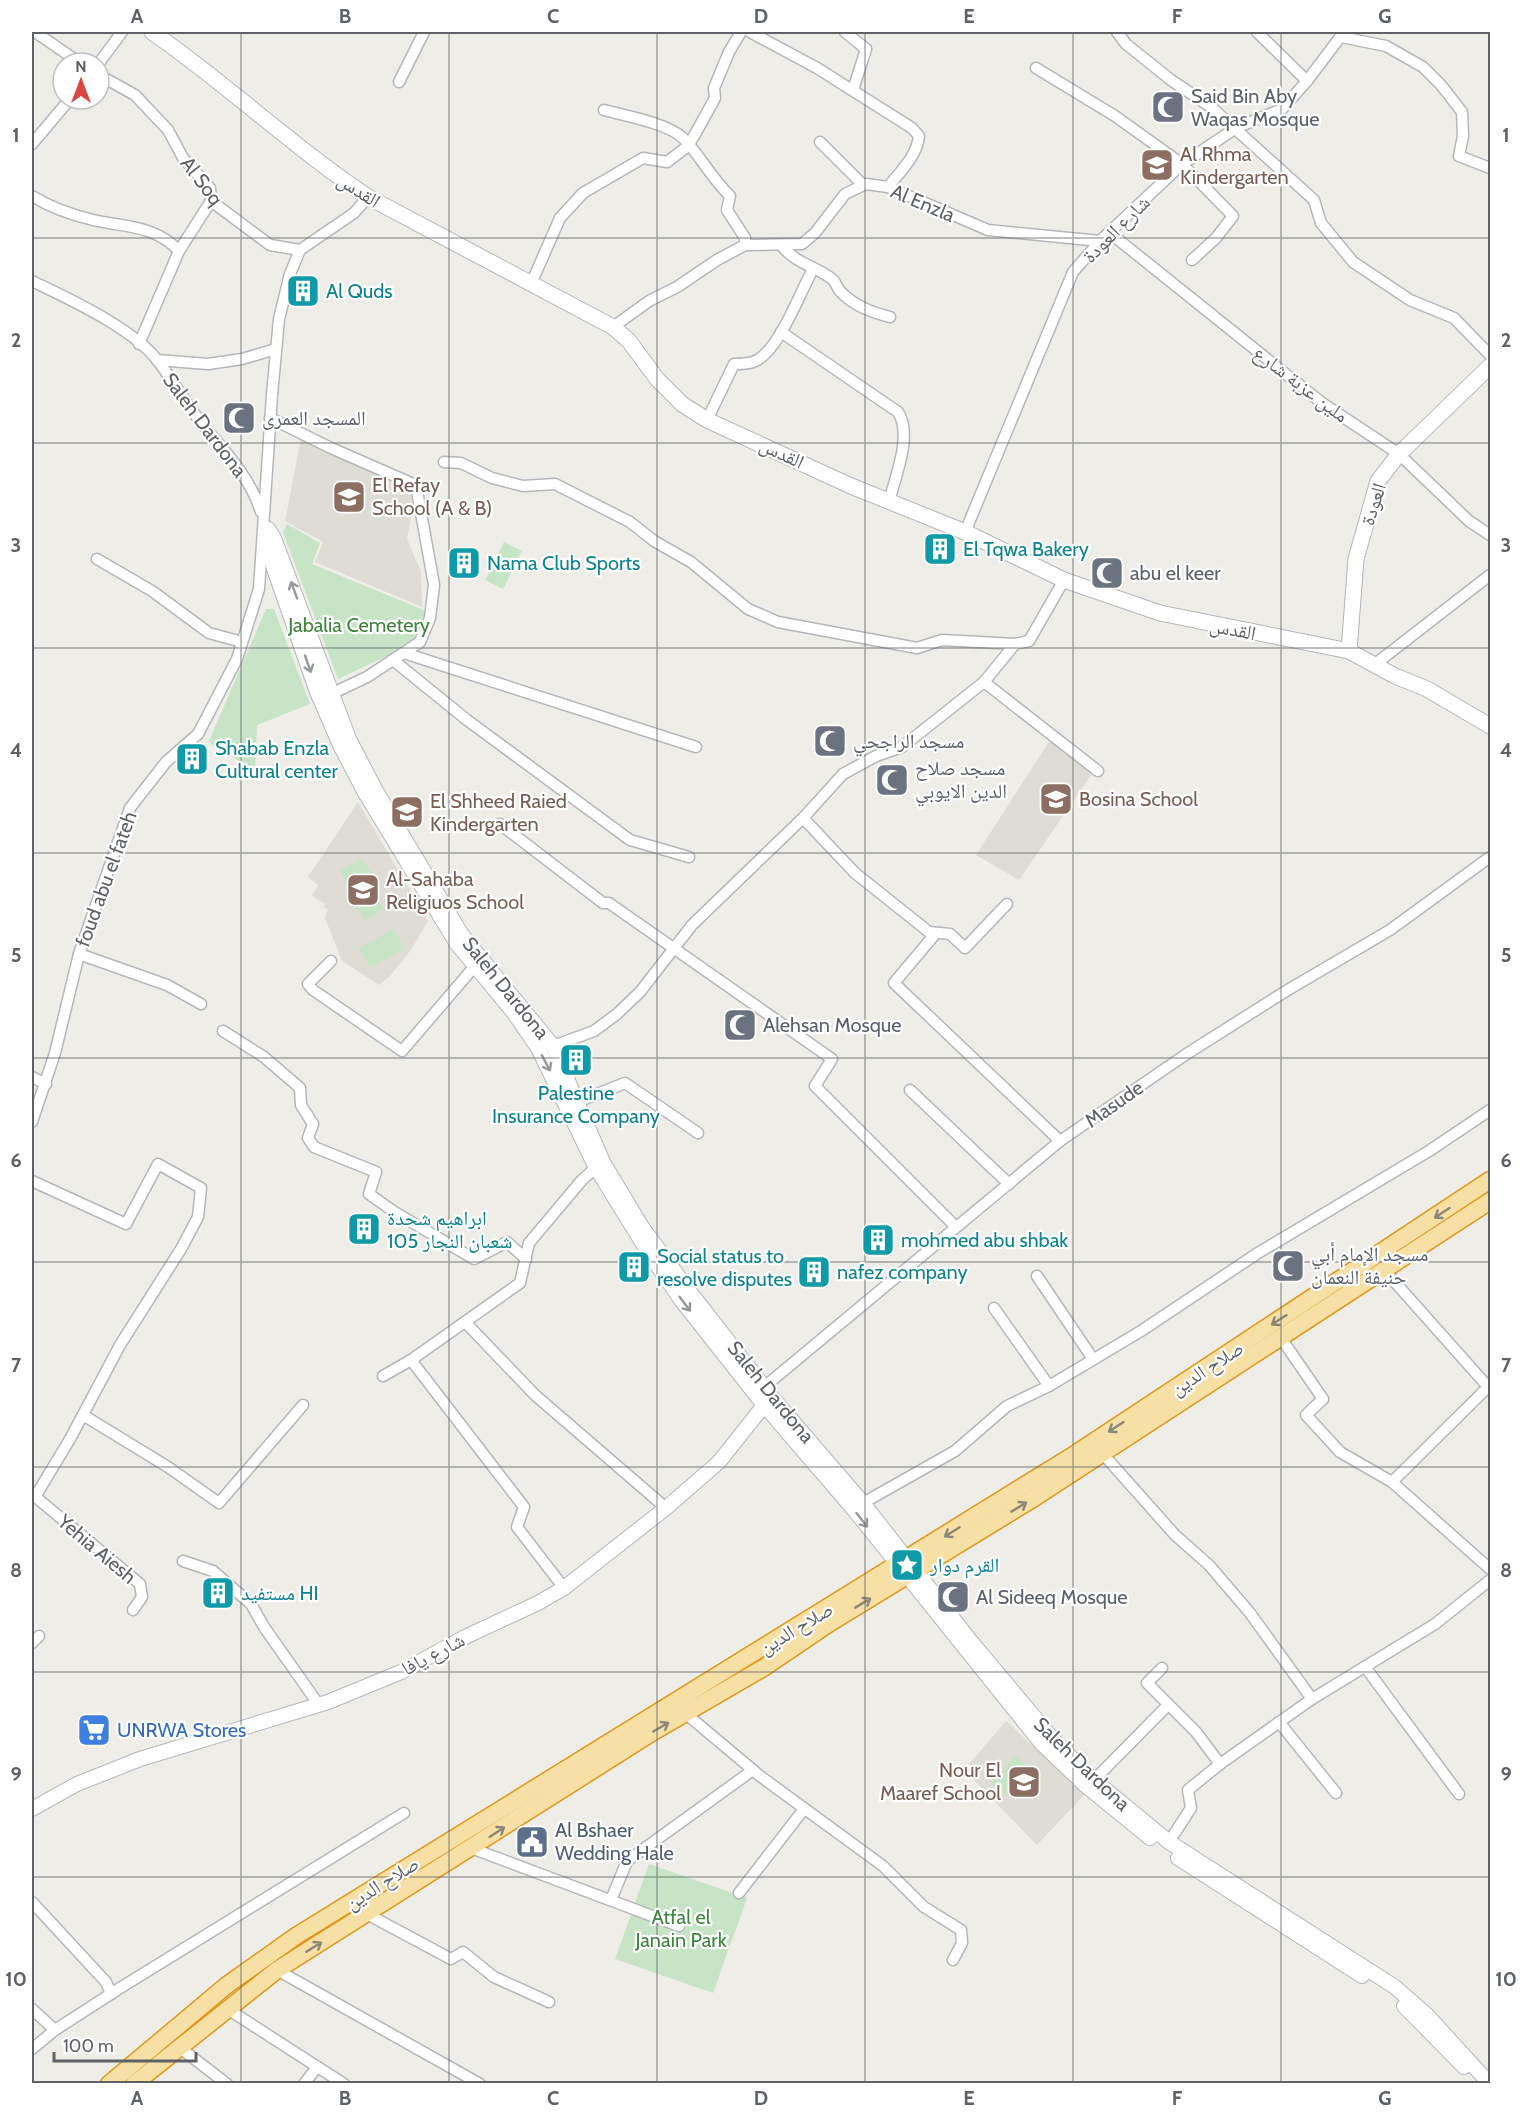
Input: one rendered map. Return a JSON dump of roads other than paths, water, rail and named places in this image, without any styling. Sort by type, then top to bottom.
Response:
[{"type":"highway","name":"صلاح الدين","points":[[134,2084],[152,2077],[179,2047],[277,1970],[685,1713],[765,1667],[1075,1454],[1491,1180]]},
{"type":"highway","name":"صلاح الدين","points":[[109,2084],[227,1984],[296,1936],[1103,1454],[1491,1201]]},
{"type":"main road","name":"القدس","points":[[152,32],[190,58],[334,174],[368,197],[613,327],[629,341],[657,379],[682,404],[706,420],[889,502],[965,532],[1064,580],[1160,613],[1349,651],[1426,689],[1491,726]]},
{"type":"main road","name":"العودة","points":[[1349,651],[1356,559],[1378,480],[1399,454],[1491,366]]},
{"type":"street","points":[[35,32],[63,51]]},
{"type":"street","points":[[108,51],[122,32]]},
{"type":"street","points":[[399,82],[424,32]]},
{"type":"street","points":[[531,284],[560,218],[583,193],[642,158],[667,162],[687,146],[715,98],[714,88],[729,52],[741,32]]},
{"type":"street","points":[[750,32],[853,90],[912,128],[919,136],[911,158],[888,187]]},
{"type":"street","points":[[845,32],[866,50],[853,90]]},
{"type":"street","points":[[1117,32],[1135,52],[1236,128],[1314,200],[1321,223],[1353,262],[1410,300],[1454,318],[1491,355]]},
{"type":"street","points":[[1257,32],[1307,81]]},
{"type":"street","points":[[1342,34],[1386,46],[1423,67],[1462,112],[1463,136],[1459,156],[1491,168]]},
{"type":"street","name":"شارع العودة","points":[[965,532],[1073,272],[1100,241],[1182,164],[1236,128],[1282,109],[1307,81],[1342,34]]},
{"type":"street","points":[[1036,68],[1114,116],[1182,164],[1233,216],[1216,238],[1192,260]]},
{"type":"street","name":"Al Soq","points":[[111,82],[135,95],[168,130],[183,158],[210,188],[212,201],[270,245],[300,250]]},
{"type":"street","points":[[604,110],[672,131],[684,139],[687,146],[730,196],[727,210],[745,238],[745,245],[635,309],[613,327]]},
{"type":"street","points":[[32,144],[36,132],[58,111]]},
{"type":"street","points":[[820,142],[863,185]]},
{"type":"street","name":"Al Enzla","points":[[745,245],[802,244],[815,233],[845,194],[863,185],[888,187],[988,230],[1078,241],[1100,241]]},
{"type":"street","points":[[32,196],[91,219],[152,231],[168,239],[178,251]]},
{"type":"street","points":[[300,250],[354,213],[368,197]]},
{"type":"street","points":[[139,344],[178,251],[212,201]]},
{"type":"street","name":"ملين عزبة شارع","points":[[1110,233],[1322,403],[1399,454],[1469,521],[1491,535]]},
{"type":"street","points":[[782,246],[789,255],[833,280],[839,290],[856,304],[890,317]]},
{"type":"street","name":"foud abu el fateh","points":[[32,1122],[46,1084],[79,954],[130,808],[166,762],[198,734],[237,659],[259,590],[266,524],[270,418],[279,319],[290,274],[300,250]]},
{"type":"street","points":[[706,420],[734,364],[754,362],[768,351],[781,332],[813,269]]},
{"type":"street","name":"Saleh Dardona","points":[[32,281],[102,317],[157,360],[173,386],[236,463],[255,492],[266,524],[274,538],[349,739],[375,789],[477,963],[538,1048],[599,1165],[766,1396],[855,1511],[1022,1705],[1094,1780],[1169,1842],[1395,1987],[1427,2015],[1490,2084]]},
{"type":"street","points":[[781,332],[898,412],[904,421],[903,442],[889,502]]},
{"type":"street","points":[[157,360],[208,364],[242,359],[276,349]]},
{"type":"street","points":[[270,418],[414,485],[434,585],[430,618],[420,642],[367,677],[331,694]]},
{"type":"street","points":[[444,462],[461,463],[492,478],[524,486],[555,484],[630,522],[654,541],[691,562],[748,609],[778,622],[917,648],[942,640],[1015,644],[1029,641],[1064,580]]},
{"type":"street","name":"Saleh Dardona","points":[[266,524],[265,543],[317,692],[340,745],[442,922],[553,1046],[577,1102],[599,1165]]},
{"type":"street","points":[[96,559],[152,591],[209,633],[242,642]]},
{"type":"street","points":[[1374,665],[1446,607],[1491,575]]},
{"type":"street","points":[[553,1046],[594,1031],[617,1014],[640,992],[673,948],[735,881],[803,818],[843,774],[876,756],[902,747],[984,682],[1015,644]]},
{"type":"street","points":[[404,653],[696,747]]},
{"type":"street","points":[[393,660],[467,720],[630,840],[689,857]]},
{"type":"street","points":[[984,682],[1098,771]]},
{"type":"street","points":[[803,818],[855,873],[929,932],[950,934],[965,948],[1006,904]]},
{"type":"street","points":[[500,824],[597,898],[609,903],[832,1059],[815,1086],[956,1227]]},
{"type":"street","name":"Masude","points":[[766,1396],[956,1227],[1060,1141],[1185,1054],[1396,926],[1491,857]]},
{"type":"street","points":[[936,933],[894,983],[1060,1141]]},
{"type":"street","points":[[79,954],[167,985],[201,1004]]},
{"type":"street","points":[[331,961],[308,984],[313,990],[402,1051],[477,963]]},
{"type":"street","points":[[223,1031],[264,1057],[300,1088],[301,1105],[313,1124],[308,1138],[314,1148],[376,1172],[369,1194],[393,1211],[474,1259],[507,1242],[526,1259]]},
{"type":"street","points":[[32,1077],[46,1084]]},
{"type":"street","points":[[577,1102],[625,1083],[698,1133]]},
{"type":"street","points":[[909,1090],[1009,1184]]},
{"type":"street","points":[[863,1503],[955,1451],[1007,1406],[1049,1386],[1141,1331],[1258,1252],[1429,1151],[1491,1110]]},
{"type":"street","points":[[32,1181],[126,1224],[158,1164],[201,1188],[198,1217],[187,1238],[114,1355],[83,1415],[33,1496]]},
{"type":"street","points":[[383,1376],[466,1323],[520,1283],[529,1243],[582,1180],[599,1165]]},
{"type":"street","points":[[1385,1271],[1489,1388],[1392,1482]]},
{"type":"street","points":[[1037,1276],[1093,1359]]},
{"type":"street","points":[[994,1308],[1049,1386]]},
{"type":"street","points":[[466,1323],[535,1395],[666,1508]]},
{"type":"street","points":[[1281,1338],[1323,1399],[1306,1415],[1340,1452],[1392,1482],[1491,1569]]},
{"type":"street","points":[[411,1360],[524,1507],[517,1527],[564,1588]]},
{"type":"street","name":"Saleh Dardona","points":[[766,1396],[863,1503],[907,1569],[1042,1744],[1085,1785],[1170,1853],[1389,1993],[1480,2084]]},
{"type":"street","name":"شارع يافا","points":[[32,1809],[77,1784],[140,1759],[319,1705],[401,1672],[564,1588],[666,1508],[719,1462],[766,1396]]},
{"type":"street","points":[[83,1415],[168,1467],[219,1503],[303,1405]]},
{"type":"street","points":[[1103,1454],[1175,1535],[1222,1581],[1285,1658],[1312,1700]]},
{"type":"street","name":"Yehia Aiesh","points":[[33,1496],[140,1584],[142,1597],[133,1610]]},
{"type":"street","points":[[183,1561],[213,1571],[251,1604],[319,1705]]},
{"type":"street","points":[[1169,1842],[1191,1808],[1188,1790],[1279,1722],[1435,1624],[1491,1580]]},
{"type":"street","points":[[1162,1668],[1147,1683],[1196,1732],[1220,1764]]},
{"type":"street","points":[[1366,1668],[1459,1794]]},
{"type":"street","points":[[1094,1780],[1168,1705]]},
{"type":"street","points":[[685,1713],[753,1770],[883,1866],[924,1907],[961,1930],[962,1943],[953,1960]]},
{"type":"street","points":[[1279,1722],[1336,1793]]},
{"type":"street","points":[[611,1900],[627,1861],[753,1770]]},
{"type":"street","points":[[739,1893],[804,1809]]},
{"type":"street","points":[[32,2049],[55,2030],[111,1994],[405,1813]]},
{"type":"street","points":[[471,1848],[679,1926]]},
{"type":"street","points":[[32,1902],[106,1982],[111,1994]]},
{"type":"street","points":[[367,1914],[451,1959],[463,1953],[494,1977],[549,2002]]},
{"type":"street","points":[[277,1970],[480,2084]]},
{"type":"street","points":[[226,2008],[344,2084]]},
{"type":"street","points":[[32,2009],[55,2030]]},
{"type":"street","points":[[179,2047],[226,2084]]},
{"type":"street","points":[[304,2084],[317,2067]]},
{"type":"place","name":"Said Bin Aby Waqas Mosque","points":[[1168,107]]},
{"type":"place","name":"Al Rhma Kindergarten","points":[[1157,165]]},
{"type":"place","name":"Al Quds","points":[[303,291]]},
{"type":"place","name":"المسجد العمرى","points":[[239,418]]},
{"type":"place","name":"El Refay School (A & B)","points":[[349,497]]},
{"type":"place","name":"El Tqwa Bakery","points":[[940,549]]},
{"type":"place","name":"Nama Club Sports","points":[[464,563]]},
{"type":"place","name":"abu el keer","points":[[1107,573]]},
{"type":"place","name":"مسجد الراجحي","points":[[830,741]]},
{"type":"place","name":"Shabab Enzla Cultural center","points":[[192,759]]},
{"type":"place","name":"مسجد صلاح الدين الايوبي","points":[[892,780]]},
{"type":"place","name":"Bosina School","points":[[1056,799]]},
{"type":"place","name":"El Shheed Raied Kindergarten","points":[[407,812]]},
{"type":"place","name":"Al-Sahaba Religiuos School","points":[[363,890]]},
{"type":"place","name":"Alehsan Mosque","points":[[740,1025]]},
{"type":"place","name":"Palestine Insurance Company","points":[[576,1060]]},
{"type":"place","name":"ابراهيم شحدة شعبان النجار 105","points":[[364,1229]]},
{"type":"place","name":"mohmed abu shbak","points":[[878,1240]]},
{"type":"place","name":"مسجد الإمام أبي حنيفة النعمان","points":[[1288,1266]]},
{"type":"place","name":"Social status to resolve disputes","points":[[634,1267]]},
{"type":"place","name":"nafez company","points":[[814,1272]]},
{"type":"place","name":"القرم دوار","points":[[907,1565]]},
{"type":"place","name":"مستفيد HI","points":[[218,1593]]},
{"type":"place","name":"Al Sideeq Mosque","points":[[953,1597]]},
{"type":"place","name":"UNRWA Stores","points":[[94,1730]]},
{"type":"place","name":"Nour El Maaref School","points":[[1024,1782]]},
{"type":"place","name":"Al Bshaer Wedding Hale","points":[[532,1842]]},
{"type":"park label","name":"Jabalia Cemetery","points":[[359,625]]},
{"type":"park label","name":"Atfal el Janain Park","points":[[681,1928]]}]
